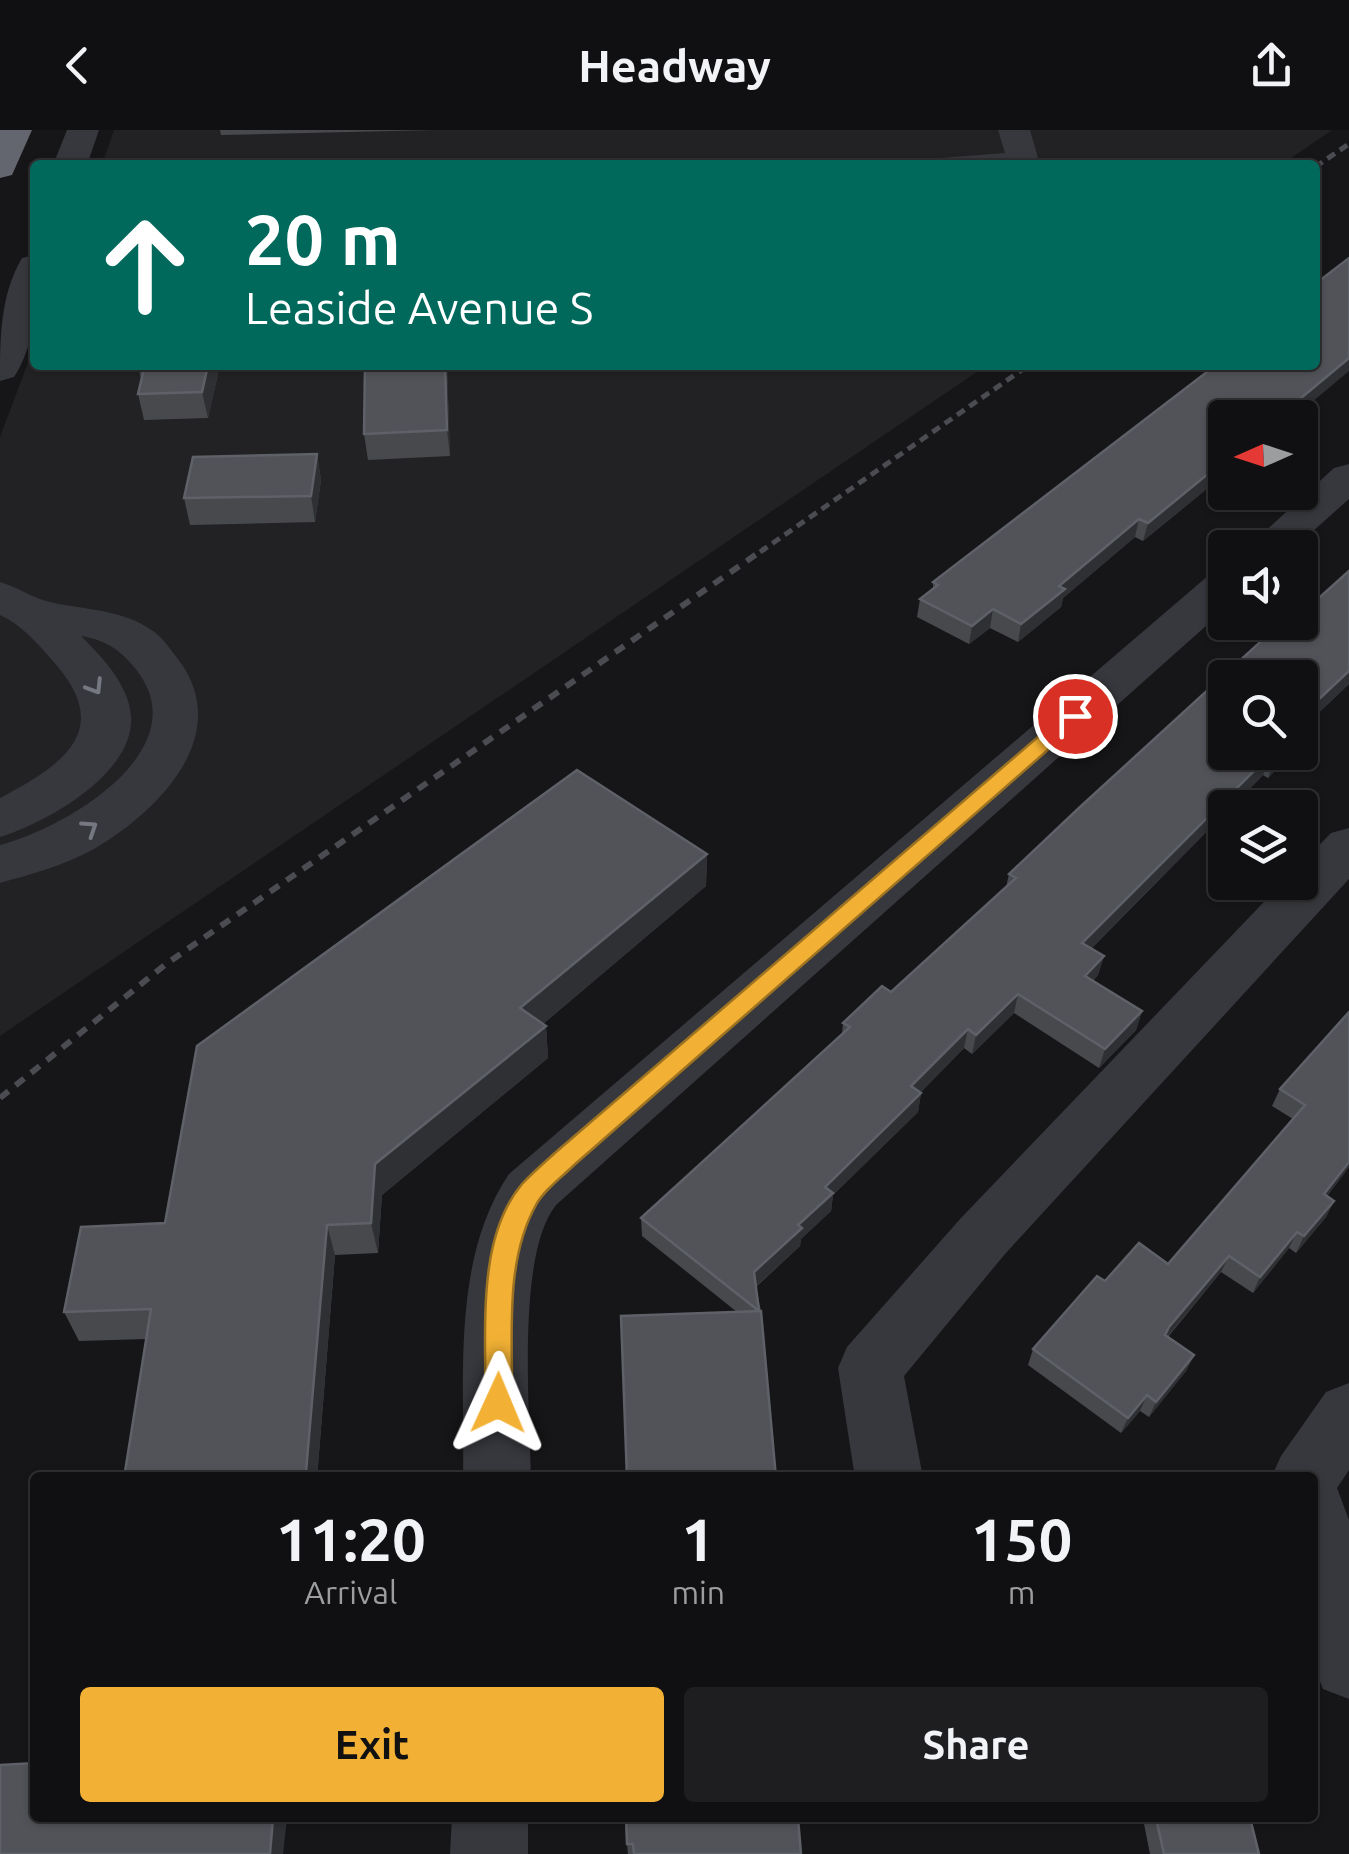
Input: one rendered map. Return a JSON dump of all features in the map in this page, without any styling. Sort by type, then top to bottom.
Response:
[{"type":"highway","points":[[0,168],[16,130]]},
{"type":"street","points":[[72,160],[83,130]]},
{"type":"street","points":[[1014,130],[1024,160]]},
{"type":"street","points":[[0,370],[30,281]]},
{"type":"street","points":[[1289,530],[1349,478]]},
{"type":"street","points":[[497,1472],[501,1291],[510,1234],[529,1194],[564,1159],[1208,600]]},
{"type":"street","points":[[0,818],[64,786],[92,758],[106,727],[104,698],[17,604]]},
{"type":"street","points":[[0,864],[79,836],[132,800],[165,758],[178,714],[170,676],[141,644],[98,622],[17,604]]},
{"type":"street","points":[[887,1472],[870,1368],[982,1236],[1349,846]]},
{"type":"street","points":[[1309,1472],[1349,1413]]},
{"type":"street","points":[[1318,1540],[1338,1643]]},
{"type":"street","points":[[489,1854],[490,1822]]},
{"type":"shaded area","points":[[114,130],[1332,130],[1288,160],[104,160]]},
{"type":"shaded area","points":[[30,357],[30,370],[980,370],[0,1036],[0,437]]},
{"type":"building","points":[[1349,258],[1349,358],[1299,400],[1208,400],[1208,474],[1148,523],[1139,519],[1059,586],[1065,589],[1021,624],[993,609],[972,626],[920,599],[938,585],[933,582],[1209,370],[1320,370],[1320,280]]},
{"type":"building","points":[[144,370],[207,370],[202,392],[138,394]]},
{"type":"building","points":[[365,370],[445,370],[447,430],[364,434]]},
{"type":"building","points":[[317,454],[311,496],[184,498],[193,457]]},
{"type":"building","points":[[1349,571],[1349,671],[1318,700],[1318,660],[1241,660],[1262,640],[1318,640],[1318,599]]},
{"type":"building","points":[[1208,690],[1208,770],[1255,770],[1235,790],[1208,790],[1208,817],[1082,943],[1104,956],[1085,976],[1142,1011],[1105,1049],[1018,994],[976,1035],[968,1029],[911,1086],[921,1093],[825,1187],[833,1193],[754,1272],[759,1311],[641,1218],[850,1027],[843,1023],[882,986],[891,992],[1016,878],[1009,874]]},
{"type":"building","points":[[577,770],[707,854],[520,1008],[546,1026],[375,1164],[371,1223],[327,1225],[306,1472],[125,1472],[151,1309],[64,1312],[81,1227],[165,1223],[197,1046]]},
{"type":"building","points":[[1349,1012],[1349,1162],[1324,1194],[1334,1201],[1304,1236],[1297,1232],[1260,1277],[1229,1256],[1165,1335],[1194,1355],[1156,1402],[1147,1395],[1128,1418],[1033,1349],[1097,1276],[1105,1281],[1139,1243],[1168,1264],[1305,1105],[1280,1089]]},
{"type":"building","points":[[761,1311],[775,1472],[627,1472],[621,1316]]},
{"type":"building","points":[[30,1763],[30,1822],[273,1822],[270,1854],[0,1854],[0,1765]]},
{"type":"building","points":[[626,1822],[798,1822],[801,1854],[634,1854],[633,1844],[627,1844]]},
{"type":"building","points":[[1157,1822],[1251,1822],[1259,1854],[1164,1854]]},
{"type":"railway","points":[[1320,164],[1349,144]]},
{"type":"railway","points":[[760,552],[1022,370]]},
{"type":"railway","points":[[0,1098],[166,964],[764,549]]},
{"type":"route","points":[[498,1403],[501,1291],[510,1234],[529,1194],[564,1159],[1075,716]]}]
